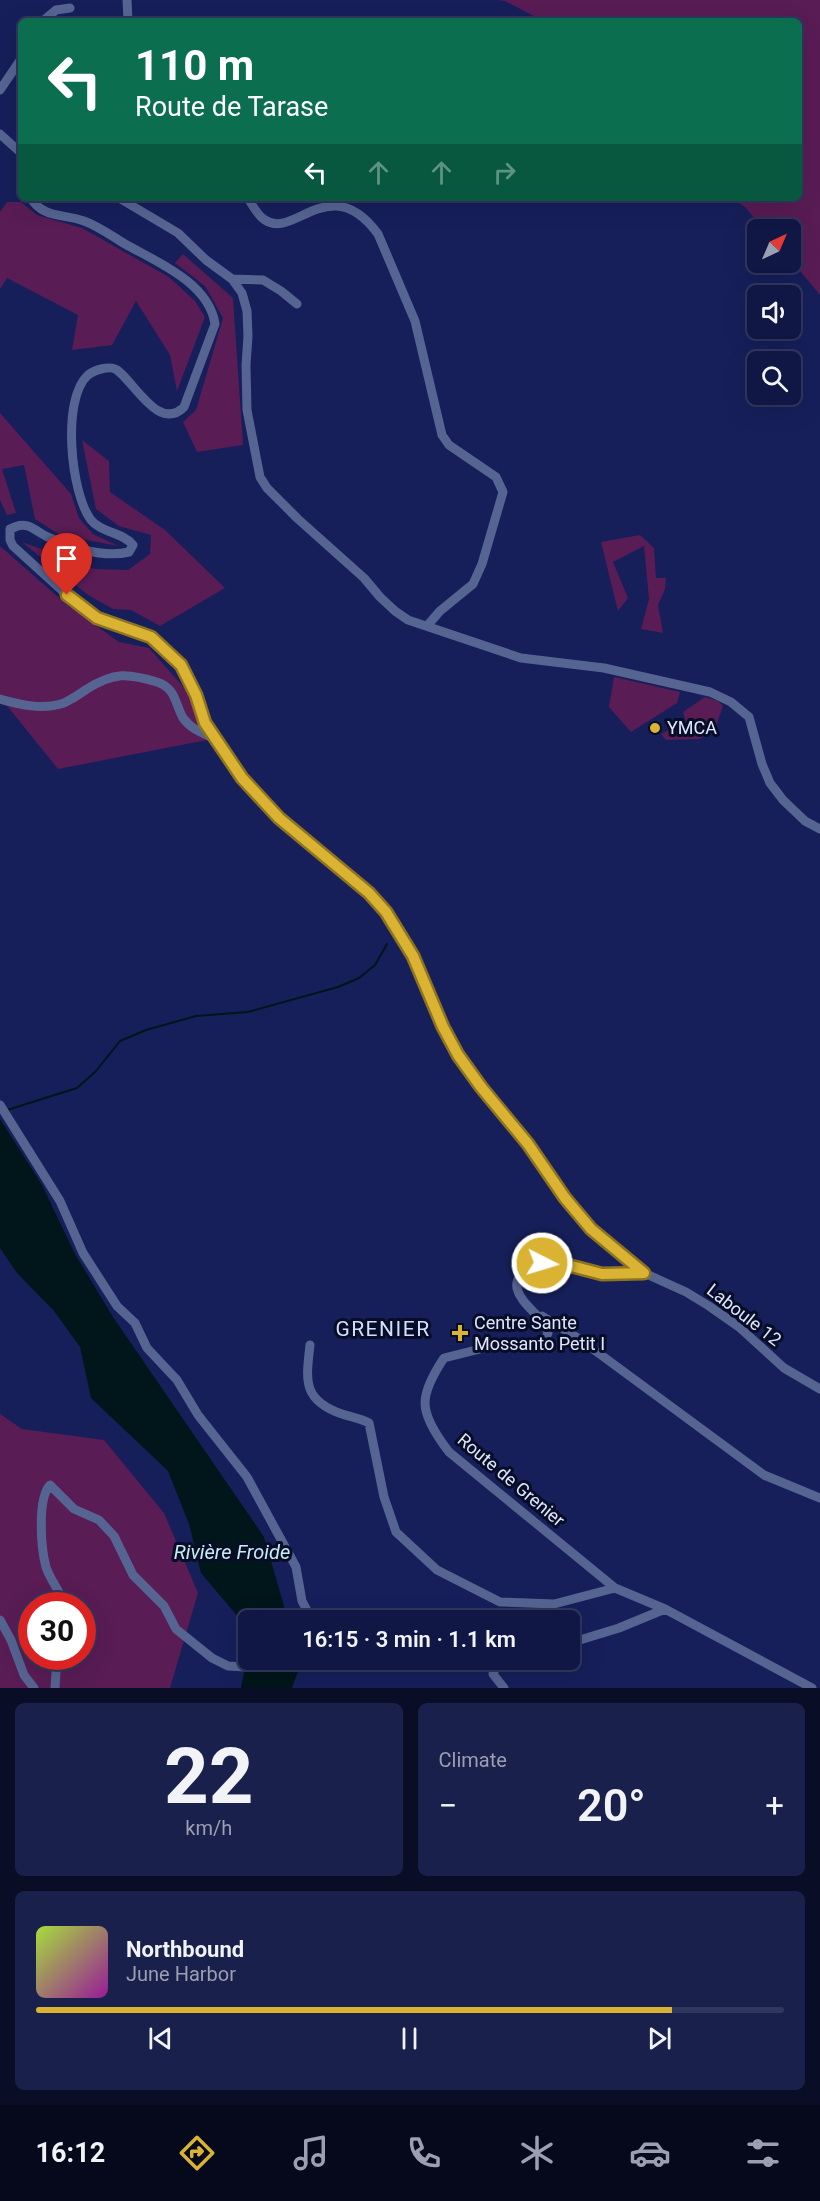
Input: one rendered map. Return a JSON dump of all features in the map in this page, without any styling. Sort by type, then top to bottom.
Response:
[{"type":"street","points":[[127,0],[128,18]]},
{"type":"street","points":[[47,18],[56,10],[70,8]]},
{"type":"street","points":[[0,90],[18,63]]},
{"type":"street","points":[[0,134],[18,150]]},
{"type":"street","points":[[33,201],[44,211],[84,221],[163,264],[202,296],[213,311],[215,324],[184,407],[178,414],[170,415],[161,412],[138,394],[117,370],[109,367],[90,373],[83,380],[75,402],[70,442],[81,501],[92,522],[100,528],[130,540],[133,545],[129,552],[118,555],[74,547],[47,537],[28,526],[19,525],[10,530],[10,540],[13,546],[78,605],[97,618],[151,637],[181,665],[196,695],[205,723],[214,738],[262,801],[279,818],[369,893],[386,912],[413,956],[443,1027],[458,1055],[528,1144],[565,1198],[591,1229],[644,1273]]},
{"type":"street","points":[[124,201],[178,233],[206,260],[232,279],[242,293],[247,310],[247,410],[260,477],[274,496],[364,578],[394,611],[408,620],[521,658],[604,668],[710,692],[731,702],[749,717],[762,764],[770,783],[783,800],[805,821],[820,829]]},
{"type":"street","points":[[250,201],[264,220],[274,224],[287,223],[309,211],[335,206],[358,212],[370,222],[378,234],[415,321],[442,435],[449,445],[496,477],[503,492],[483,564],[473,584],[440,611],[427,626]]},
{"type":"street","points":[[232,279],[263,280],[297,304]]},
{"type":"street","points":[[0,699],[34,706],[57,705],[111,676],[126,675],[164,685],[174,696],[189,725],[214,738]]},
{"type":"street","points":[[0,1105],[60,1201],[82,1253],[117,1306],[135,1323],[147,1348],[177,1380],[198,1415],[248,1477],[296,1567],[302,1601],[307,1610]]},
{"type":"street","name":"Route de Grenier","points":[[644,1273],[602,1274],[556,1262],[531,1266],[522,1272],[516,1287],[520,1296],[547,1328],[548,1334],[545,1340],[534,1344],[488,1347],[444,1358],[428,1392],[425,1402],[426,1410],[448,1452],[615,1588],[665,1609],[812,1688]]},
{"type":"street","name":"Laboule 12","points":[[644,1273],[686,1292],[709,1306],[739,1327],[784,1368],[820,1389]]},
{"type":"street","points":[[535,1312],[578,1338],[764,1475],[820,1498]]},
{"type":"street","points":[[310,1345],[306,1374],[309,1389],[333,1410],[369,1423],[384,1497],[396,1532],[437,1570],[500,1602],[554,1604],[615,1588]]},
{"type":"street","points":[[58,1592],[46,1567],[41,1535],[42,1503],[47,1487],[50,1485],[74,1509],[99,1520],[114,1536],[133,1575],[164,1606],[176,1629],[212,1658],[228,1666],[238,1667]]},
{"type":"street","points":[[580,1640],[619,1628],[665,1609]]},
{"type":"street","points":[[0,1620],[11,1640],[24,1675],[34,1688]]},
{"type":"street","points":[[55,1688],[56,1670]]},
{"type":"street","points":[[495,1670],[494,1674],[504,1688]]},
{"type":"shaded area","points":[[497,0],[820,0],[820,295],[801,272],[801,219],[755,219],[736,201],[802,201],[802,18],[537,18],[505,1]]},
{"type":"shaded area","points":[[7,202],[21,202],[37,215],[82,228],[169,277],[195,301],[205,317],[177,391],[170,355],[136,301],[112,345],[72,350],[78,315],[7,278],[0,289],[0,212]]},
{"type":"shaded area","points":[[183,254],[233,298],[243,445],[197,452],[183,422],[196,410],[223,318],[205,286],[175,263]]},
{"type":"shaded area","points":[[0,413],[71,494],[79,518],[93,534],[118,546],[60,535],[35,519],[24,465],[2,469],[16,513],[7,515],[0,500]]},
{"type":"shaded area","points":[[82,440],[109,461],[110,492],[165,530],[225,588],[160,626],[131,610],[113,609],[88,595],[22,542],[95,569],[128,570],[150,554],[151,535],[119,526],[96,509]]},
{"type":"shaded area","points":[[640,535],[654,548],[656,578],[666,578],[665,589],[658,605],[663,633],[641,629],[649,599],[644,546],[613,562],[628,598],[618,611],[601,542]]},
{"type":"shaded area","points":[[0,546],[67,605],[119,642],[149,648],[187,691],[207,740],[58,769],[0,697]]},
{"type":"shaded area","points":[[614,677],[680,692],[677,703],[631,732],[609,707]]},
{"type":"shaded area","points":[[705,697],[718,701],[723,706],[714,732],[699,739],[666,740],[661,734],[686,722],[683,712]]},
{"type":"shaded area","points":[[0,1414],[22,1429],[104,1440],[164,1513],[198,1593],[170,1688],[0,1688]]},
{"type":"water","name":"Rivière Froide","points":[[0,1119],[42,1185],[75,1254],[113,1317],[264,1537],[285,1610],[238,1610],[238,1617],[201,1573],[189,1524],[168,1471],[91,1398],[80,1347],[54,1311],[17,1273],[0,1248]]},
{"type":"water","name":"Rivière Froide","points":[[244,1670],[299,1670],[292,1688],[241,1688]]},
{"type":"waterway","points":[[7,1110],[77,1088],[96,1071],[120,1041],[146,1030],[196,1016],[248,1012],[338,987],[359,978],[375,965],[387,944]]},
{"type":"place","name":"YMCA","points":[[655,728]]},
{"type":"place","name":"Centre Sante Mossanto Petit I","points":[[460,1333]]},
{"type":"district","name":"GRENIER","points":[[383,1329]]},
{"type":"route","points":[[67,595],[97,618],[151,637],[181,665],[196,695],[205,723],[242,778],[279,818],[369,893],[386,912],[413,956],[429,997],[458,1055],[528,1144],[565,1198],[591,1229],[644,1273],[602,1274],[556,1262],[542,1263]]}]
